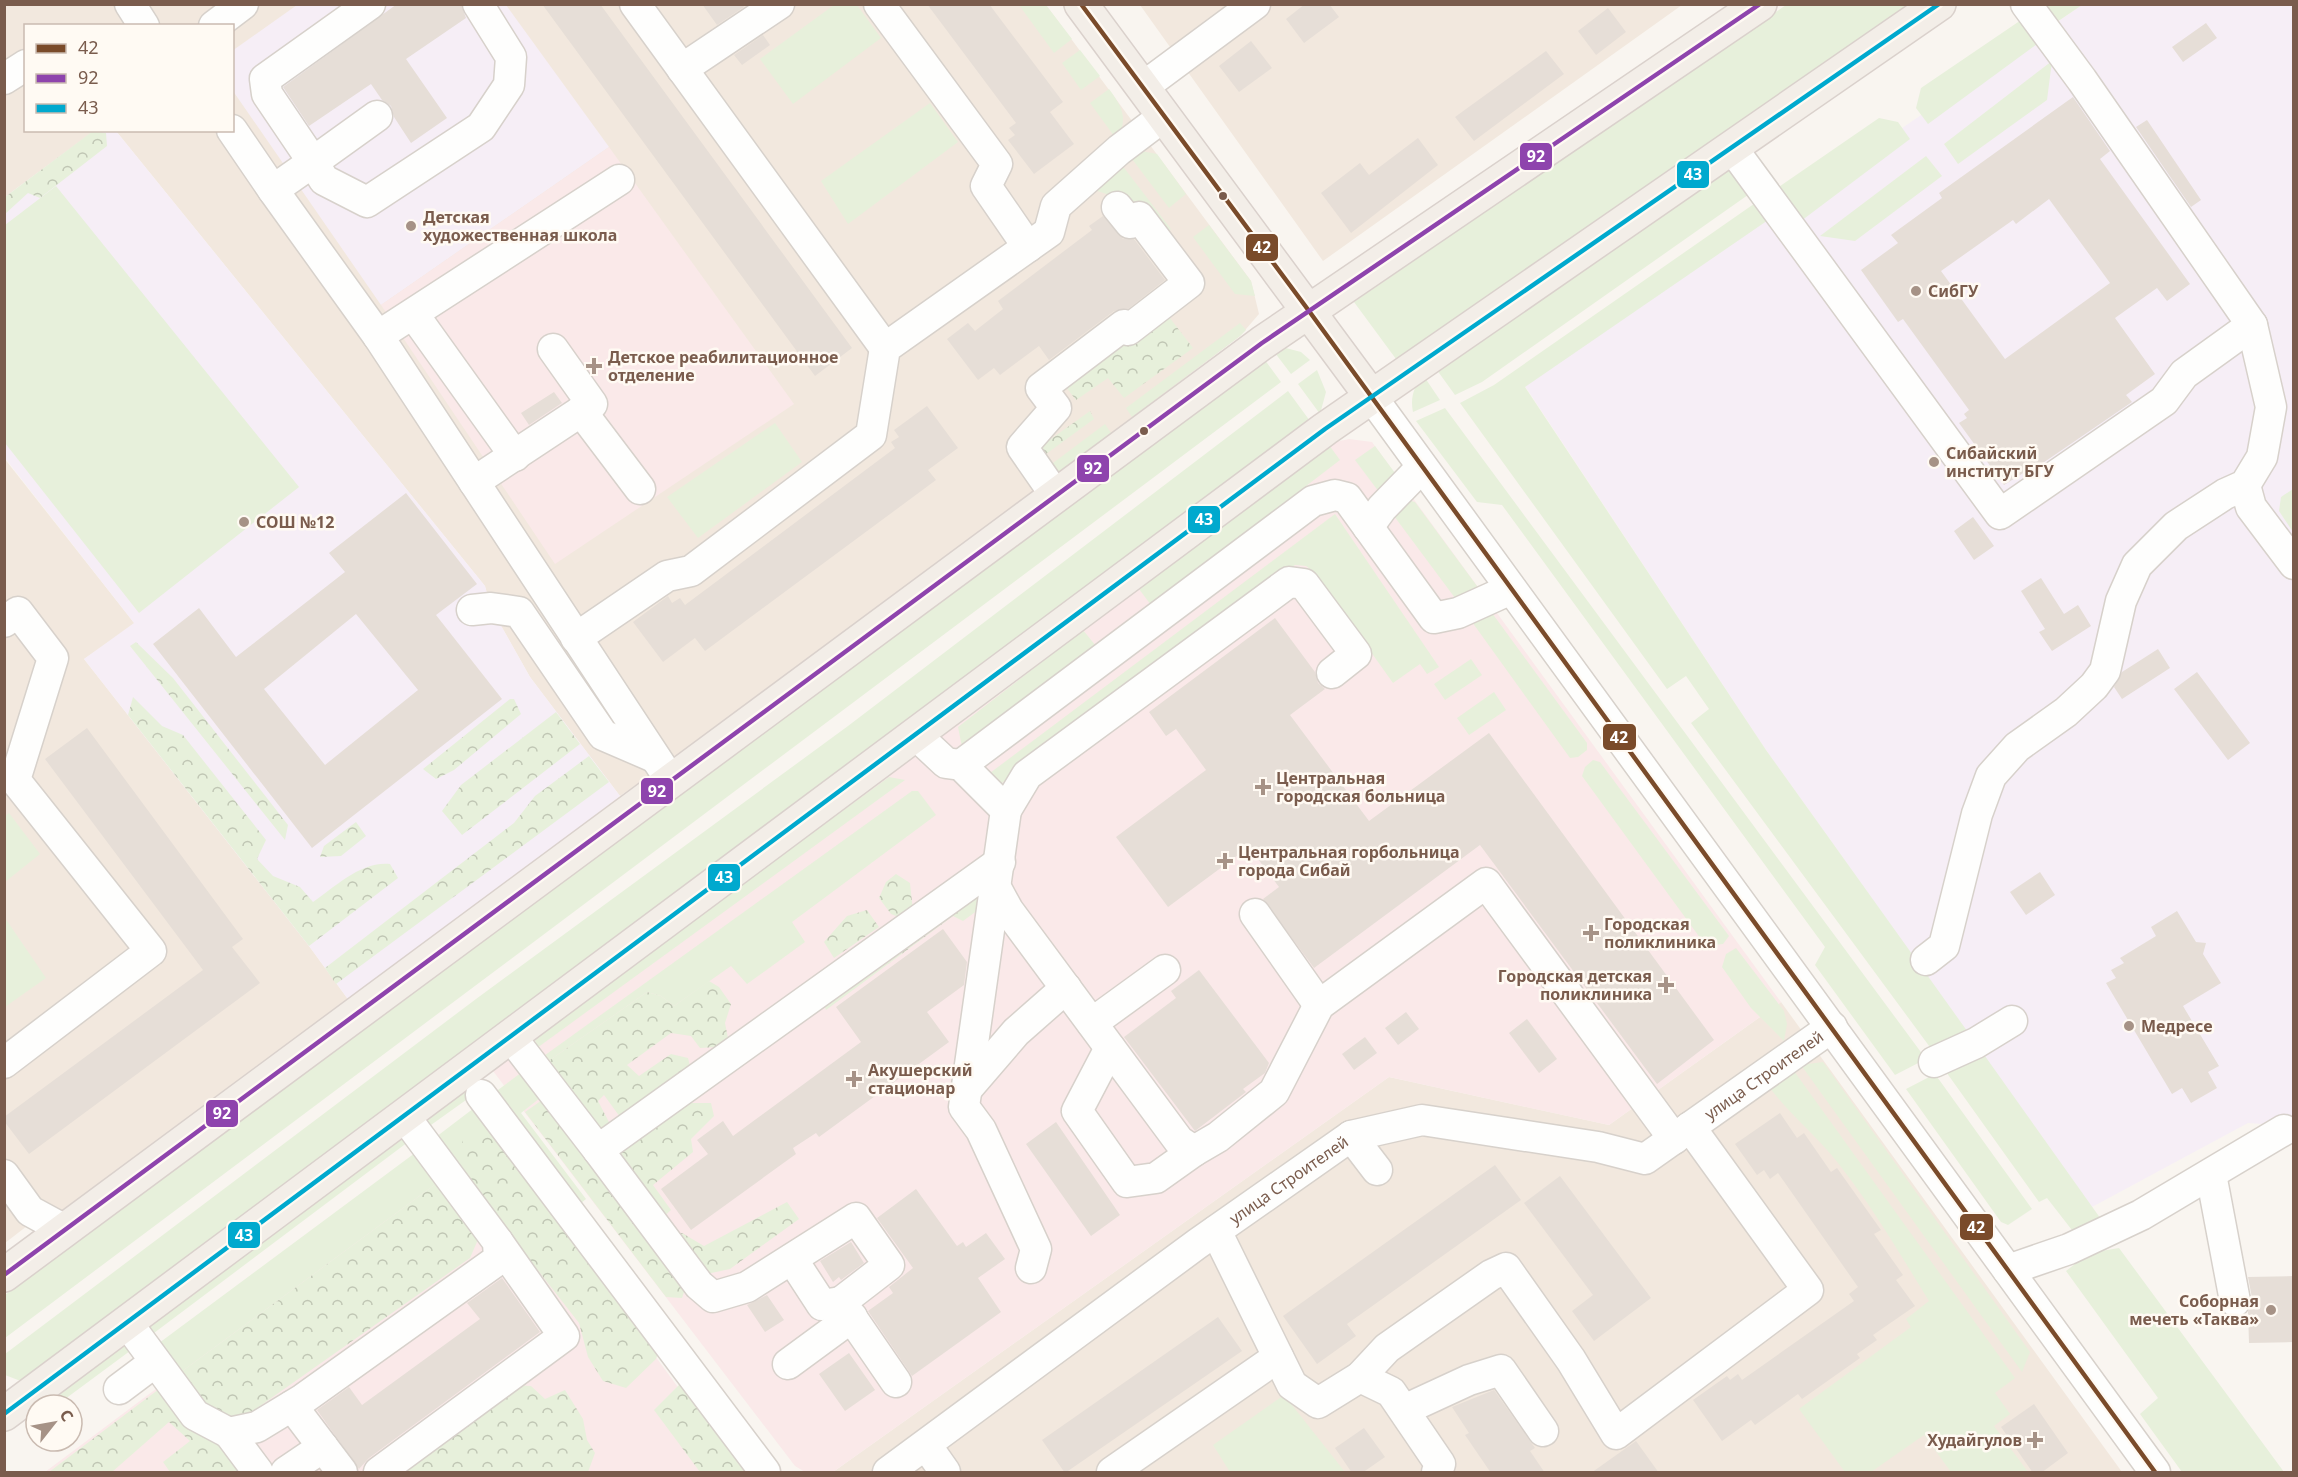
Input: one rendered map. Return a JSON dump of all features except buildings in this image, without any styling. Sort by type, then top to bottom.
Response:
[{"type":"main road","points":[[1081,4],[1371,396]]},
{"type":"main road","points":[[4,1275],[662,769],[1056,496],[1309,311],[1760,4]]},
{"type":"main road","points":[[4,1414],[128,1324],[1371,396],[1939,4]]},
{"type":"street","points":[[130,4],[143,24]]},
{"type":"street","points":[[217,24],[243,4]]},
{"type":"street","points":[[370,4],[265,79],[267,94],[324,180],[367,202],[481,127],[509,85],[511,57],[478,4]]},
{"type":"street","points":[[576,638],[667,576],[691,571],[871,435],[885,348],[635,4]]},
{"type":"street","points":[[682,69],[779,4]]},
{"type":"street","points":[[879,4],[997,164],[986,186],[1028,247]]},
{"type":"street","points":[[1143,87],[1255,4]]},
{"type":"street","points":[[1926,960],[1944,946],[1977,814],[1991,776],[2017,747],[2066,712],[2094,686],[2105,670],[2121,601],[2137,565],[2176,526],[2225,494],[2245,485],[2262,457],[2271,407],[2252,326],[2089,90],[2026,4]]},
{"type":"street","points":[[4,79],[24,65]]},
{"type":"street","points":[[273,190],[377,116]]},
{"type":"street","points":[[885,348],[1049,232],[1056,206],[1119,150],[1164,116]]},
{"type":"street","points":[[233,132],[378,336],[662,769]]},
{"type":"street","points":[[1732,148],[2000,514],[2164,401],[2184,374],[2252,326]]},
{"type":"street","points":[[378,336],[414,315],[619,180]]},
{"type":"street","points":[[1056,496],[1022,447],[1056,408],[1041,388],[1124,325],[1128,330],[1189,284],[1139,217],[1130,223],[1117,207]]},
{"type":"street","points":[[414,315],[514,456]]},
{"type":"street","points":[[474,482],[592,404],[553,349]]},
{"type":"street","points":[[1371,396],[2155,1473]]},
{"type":"street","points":[[581,411],[640,489]]},
{"type":"street","points":[[1368,527],[1422,467]]},
{"type":"street","points":[[2245,485],[2251,507],[2294,564]]},
{"type":"street","points":[[961,765],[1313,501],[1335,495],[1347,498],[1434,618],[1458,613],[1511,589]]},
{"type":"street","points":[[1031,1268],[1036,1249],[981,1130],[964,1107],[1006,810],[1027,775],[1289,582],[1304,584],[1356,654],[1332,673]]},
{"type":"street","points":[[472,610],[491,608],[519,612],[603,735],[662,769]]},
{"type":"street","points":[[4,1063],[151,951],[10,792],[53,658],[9,610]]},
{"type":"street","points":[[916,735],[946,763],[961,765],[1006,810]]},
{"type":"street","points":[[998,875],[1008,910],[1179,1141],[1194,1151]]},
{"type":"street","points":[[598,1150],[998,875]]},
{"type":"street","points":[[1110,1048],[1077,1111],[1127,1182],[1156,1178],[1218,1137],[1274,1092],[1319,1005],[1486,883],[1808,1290],[1616,1434],[1571,1360],[1506,1268],[1491,1275],[1387,1348],[1360,1377],[1318,1403],[1292,1385],[1216,1231]]},
{"type":"street","points":[[1255,914],[1319,1005]]},
{"type":"street","points":[[1092,1023],[1165,970]]},
{"type":"street","points":[[967,1089],[1016,1032],[1066,988]]},
{"type":"street","points":[[1934,1062],[1976,1043],[2012,1021]]},
{"type":"street","name":"улица Строителей","points":[[888,1473],[1216,1231],[1351,1136],[1422,1119],[1598,1147],[1645,1159],[1832,1027]]},
{"type":"street","points":[[512,1037],[699,1285],[714,1297],[747,1287],[856,1218],[890,1265],[788,1364]]},
{"type":"street","points":[[481,1095],[765,1473]]},
{"type":"street","points":[[379,1473],[564,1336],[498,1242],[405,1117]]},
{"type":"street","points":[[2008,1270],[2108,1231],[2211,1174],[2284,1130]]},
{"type":"street","points":[[1351,1136],[1377,1170]]},
{"type":"street","points":[[2211,1174],[2235,1301]]},
{"type":"street","points":[[4,1175],[30,1211],[65,1230]]},
{"type":"street","points":[[229,1433],[257,1427],[292,1406],[499,1259],[498,1242]]},
{"type":"street","points":[[792,1259],[822,1305],[846,1310],[896,1382]]},
{"type":"street","points":[[128,1324],[195,1415],[229,1433],[258,1473]]},
{"type":"street","points":[[1112,1473],[1278,1357]]},
{"type":"street","points":[[119,1389],[155,1362]]},
{"type":"street","points":[[1404,1410],[1468,1380],[1501,1370],[1543,1431]]},
{"type":"street","points":[[1360,1377],[1391,1392],[1440,1464],[1437,1473]]},
{"type":"street","points":[[292,1406],[342,1473]]},
{"type":"street","points":[[926,1445],[945,1473]]},
{"type":"street","points":[[286,1473],[323,1447]]},
{"type":"shaded area","points":[[5,5],[1046,5],[1251,281],[1259,314],[1240,336],[805,664],[620,796],[530,677],[491,608],[485,586],[117,132],[234,132],[234,24],[24,24],[24,132],[93,132],[5,197]]},
{"type":"shaded area","name":"Детская художественная школа","points":[[297,5],[506,5],[609,147],[381,305],[234,92],[234,50]]},
{"type":"shaded area","points":[[1140,5],[1682,5],[1323,261]]},
{"type":"shaded area","name":"Сибайский институт БГУ","points":[[2082,5],[2293,5],[2293,1126],[2248,1123],[2092,1207],[1766,750],[1525,386]]},
{"type":"shaded area","name":"СОШ №12","points":[[93,132],[117,132],[485,586],[491,608],[530,677],[620,796],[350,1002],[309,946],[84,659],[134,623],[5,458],[5,197]]},
{"type":"shaded area","name":"Детское реабилитационное отделение","points":[[609,147],[794,404],[555,564],[381,305]]},
{"type":"shaded area","name":"Центральная горбольница города Сибай","points":[[1349,439],[1372,442],[1781,1002],[1609,1125],[1389,1077],[833,1472],[805,1472],[795,1466],[493,1071],[1335,442]]},
{"type":"shaded area","points":[[4,458],[135,624],[84,659],[309,946],[350,1002],[68,1215],[27,1226],[5,1243]]},
{"type":"shaded area","points":[[1781,1002],[2122,1472],[833,1472],[1389,1077],[1609,1125]]},
{"type":"shaded area","points":[[494,1136],[740,1472],[45,1472],[70,1453],[84,1453],[84,1443]]},
{"type":"green space","points":[[834,5],[857,5],[881,38],[793,104],[760,59]]},
{"type":"green space","points":[[1019,5],[1046,5],[1072,39],[1054,53]]},
{"type":"green space","points":[[1786,5],[1917,5],[1418,348],[1396,359],[1354,302]]},
{"type":"green space","points":[[2044,5],[2082,5],[2051,26]]},
{"type":"green space","points":[[2027,16],[2044,39],[1928,124],[1916,108],[1921,88]]},
{"type":"green space","points":[[1080,50],[1100,76],[1081,90],[1062,63]]},
{"type":"green space","points":[[2052,61],[2047,100],[1958,164],[1944,144]]},
{"type":"green space","points":[[1109,89],[1121,108],[1123,119],[1117,140],[1090,103]]},
{"type":"green space","points":[[930,103],[958,142],[848,224],[821,181]]},
{"type":"green space","points":[[1879,118],[1898,122],[1910,139],[1797,224],[1773,191]]},
{"type":"green space","points":[[92,132],[106,133],[107,146],[40,198],[28,193],[5,214],[5,197]]},
{"type":"green space","points":[[1141,151],[1157,154],[1186,194],[1169,208],[1129,155]]},
{"type":"green space","points":[[1926,156],[1942,176],[1855,241],[1820,236]]},
{"type":"green space","points":[[1118,160],[1171,229],[1160,238],[1114,198],[1097,191],[1096,181]]},
{"type":"green space","points":[[1727,165],[1755,190],[1482,382],[1455,395],[1434,366]]},
{"type":"green space","points":[[56,186],[299,487],[139,613],[5,443],[5,225]]},
{"type":"green space","points":[[1761,199],[1774,216],[1525,387],[1766,750],[1970,1035],[1935,1054],[1691,723],[1709,709],[1686,676],[1667,689],[1460,403],[1494,385]]},
{"type":"green space","points":[[1209,225],[1251,281],[1255,296],[1235,294],[1193,237]]},
{"type":"green space","points":[[1166,313],[1193,348],[1124,398],[1108,378],[1076,400],[1062,382]]},
{"type":"green space","points":[[1240,323],[1246,330],[1240,336],[1132,417],[1126,408]]},
{"type":"green space","points":[[1282,347],[1301,352],[1310,360],[1291,374],[1272,349]]},
{"type":"green space","points":[[1262,356],[1281,382],[5,1338],[5,1295],[799,706]]},
{"type":"green space","points":[[1317,370],[1326,392],[1320,414],[1298,384]]},
{"type":"green space","points":[[1423,375],[1440,400],[1413,412],[1414,392]]},
{"type":"green space","points":[[1288,391],[1310,421],[31,1381],[18,1380],[5,1375],[5,1354],[476,999],[848,726]]},
{"type":"green space","points":[[1445,408],[1926,1059],[1895,1075],[1815,965],[1825,947],[1502,505],[1477,502],[1416,421]]},
{"type":"green space","points":[[1090,411],[1094,419],[1042,457],[1037,449]]},
{"type":"green space","points":[[775,423],[802,462],[698,538],[667,497]]},
{"type":"green space","points":[[1105,424],[1111,433],[1056,475],[1049,466]]},
{"type":"green space","points":[[1329,445],[1340,460],[1151,605],[1139,589]]},
{"type":"green space","points":[[1375,446],[1395,473],[1382,496],[1355,460]]},
{"type":"green space","points":[[2293,489],[2293,532],[2279,511],[2281,497]]},
{"type":"green space","points":[[1408,500],[1415,502],[1477,586],[1473,596],[1458,602],[1394,516]]},
{"type":"green space","points":[[1335,514],[1439,667],[1427,674],[1420,664],[1393,683],[1314,572],[1306,566],[1295,565],[998,786],[978,782]]},
{"type":"green space","points":[[1492,613],[1587,743],[1587,750],[1578,757],[1570,758],[1467,615]]},
{"type":"green space","points":[[1083,630],[1096,646],[962,747],[958,727]]},
{"type":"green space","points":[[136,642],[173,678],[288,825],[285,840],[130,646]]},
{"type":"green space","points":[[1471,659],[1482,675],[1445,700],[1434,684]]},
{"type":"green space","points":[[1494,692],[1506,710],[1469,735],[1457,718]]},
{"type":"green space","points":[[133,697],[162,726],[183,735],[266,840],[257,859],[273,876],[300,887],[313,902],[349,876],[379,864],[390,864],[398,878],[309,946],[128,715]]},
{"type":"green space","points":[[510,699],[514,699],[521,714],[454,770],[436,779],[423,769]]},
{"type":"green space","points":[[556,712],[580,744],[462,835],[442,811],[461,785]]},
{"type":"green space","points":[[589,756],[609,782],[336,984],[325,968],[514,823],[535,796]]},
{"type":"green space","points":[[1593,760],[1600,762],[1729,936],[1723,944],[1706,946],[1582,776],[1585,767]]},
{"type":"green space","points":[[889,777],[905,780],[537,1048],[534,1036]]},
{"type":"green space","points":[[912,791],[918,791],[936,815],[792,922],[805,942],[747,984],[731,966],[674,1006],[661,996],[647,992],[550,1060],[541,1058]]},
{"type":"green space","points":[[9,813],[40,854],[5,882],[5,816]]},
{"type":"green space","points":[[356,822],[366,836],[341,856],[320,857],[324,846]]},
{"type":"green space","points":[[896,874],[910,883],[913,911],[901,918],[891,914],[879,898],[886,882]]},
{"type":"green space","points":[[980,895],[978,910],[963,921],[953,916],[826,1010],[821,997]]},
{"type":"green space","points":[[867,910],[879,927],[834,958],[824,942],[847,916]]},
{"type":"green space","points":[[5,918],[46,978],[4,1007]]},
{"type":"green space","points":[[1736,948],[1784,1011],[1787,1024],[1784,1041],[1751,1008],[1722,967],[1726,954]]},
{"type":"green space","points":[[709,981],[719,987],[731,1004],[725,1023],[728,1038],[717,1047],[700,1048],[691,1036],[671,1033],[627,1065],[639,1076],[671,1054],[688,1058],[691,1070],[620,1117],[604,1095],[598,1101],[610,1124],[604,1131],[596,1132],[551,1072],[550,1060],[647,992],[661,996],[674,1006]]},
{"type":"green space","points":[[1980,1049],[2103,1222],[2075,1234],[2047,1198],[2039,1202],[1944,1069]]},
{"type":"green space","points":[[1823,1062],[2030,1352],[2022,1372],[1801,1065]]},
{"type":"green space","points":[[526,1069],[545,1094],[521,1113],[586,1199],[575,1208],[490,1096]]},
{"type":"green space","points":[[1794,1071],[2015,1378],[1995,1393],[2010,1414],[1994,1426],[2028,1472],[1951,1472],[1924,1435],[1871,1472],[1845,1472],[1799,1409],[1911,1327],[1906,1319],[1929,1301],[1850,1179],[1830,1153],[1770,1088]]},
{"type":"green space","points":[[1935,1074],[2032,1209],[2008,1225],[2001,1222],[1906,1089]]},
{"type":"green space","points":[[468,1087],[473,1095],[424,1130],[428,1116]]},
{"type":"green space","points":[[545,1098],[559,1119],[560,1126],[568,1129],[686,1286],[682,1298],[666,1297],[525,1112]]},
{"type":"green space","points":[[681,1103],[711,1103],[714,1116],[691,1139],[693,1152],[653,1185],[671,1210],[658,1222],[630,1186],[619,1149]]},
{"type":"green space","points":[[478,1105],[495,1126],[458,1168],[432,1140]]},
{"type":"green space","points":[[495,1126],[660,1348],[656,1359],[626,1388],[603,1381],[588,1357],[579,1323],[458,1168],[463,1137]]},
{"type":"green space","points":[[404,1136],[408,1142],[154,1333],[149,1327]]},
{"type":"green space","points":[[419,1150],[441,1180],[177,1375],[155,1346]]},
{"type":"green space","points":[[441,1180],[480,1235],[470,1258],[243,1418],[211,1413],[177,1375]]},
{"type":"green space","points":[[787,1202],[799,1219],[730,1269],[702,1275],[675,1234],[682,1233],[704,1246]]},
{"type":"green space","points":[[2119,1248],[2284,1472],[2182,1472],[2140,1414],[2158,1398],[2066,1271],[2089,1253]]},
{"type":"green space","points":[[130,1342],[134,1348],[73,1393],[60,1393]]},
{"type":"green space","points":[[684,1380],[749,1472],[700,1472],[654,1410]]},
{"type":"green space","points":[[516,1385],[531,1386],[545,1399],[565,1390],[583,1419],[587,1440],[595,1453],[588,1472],[393,1472]]},
{"type":"green space","points":[[163,1386],[218,1440],[244,1472],[170,1472],[163,1462],[190,1441],[169,1422],[112,1472],[49,1472],[74,1453],[84,1453],[84,1446]]},
{"type":"green space","points":[[1284,1395],[1345,1472],[1230,1472],[1213,1445]]},
{"type":"transit line","name":"42","points":[[1081,4],[1309,311],[2155,1472]]},
{"type":"transit line","name":"92","points":[[4,1275],[1262,343],[1760,4]]},
{"type":"transit line","name":"43","points":[[4,1414],[1325,429],[1939,4]]},
{"type":"place","name":"Детская художественная школа","points":[[411,226]]},
{"type":"place","name":"СибГУ","points":[[1916,291]]},
{"type":"place","name":"Детское реабилитационное отделение","points":[[594,366]]},
{"type":"place","name":"Сибайский институт БГУ","points":[[1934,462]]},
{"type":"place","name":"СОШ №12","points":[[244,522]]},
{"type":"place","name":"Центральная городская больница","points":[[1263,787]]},
{"type":"place","name":"Центральная горбольница города Сибай","points":[[1225,861]]},
{"type":"place","name":"Городская поликлиника","points":[[1591,933]]},
{"type":"place","name":"Городская детская поликлиника","points":[[1666,985]]},
{"type":"place","name":"Медресе","points":[[2129,1026]]},
{"type":"place","name":"Акушерский стационар","points":[[854,1079]]},
{"type":"place","name":"Соборная мечеть «Таква»","points":[[2271,1310]]},
{"type":"place","name":"Худайгулов","points":[[2035,1440]]}]
